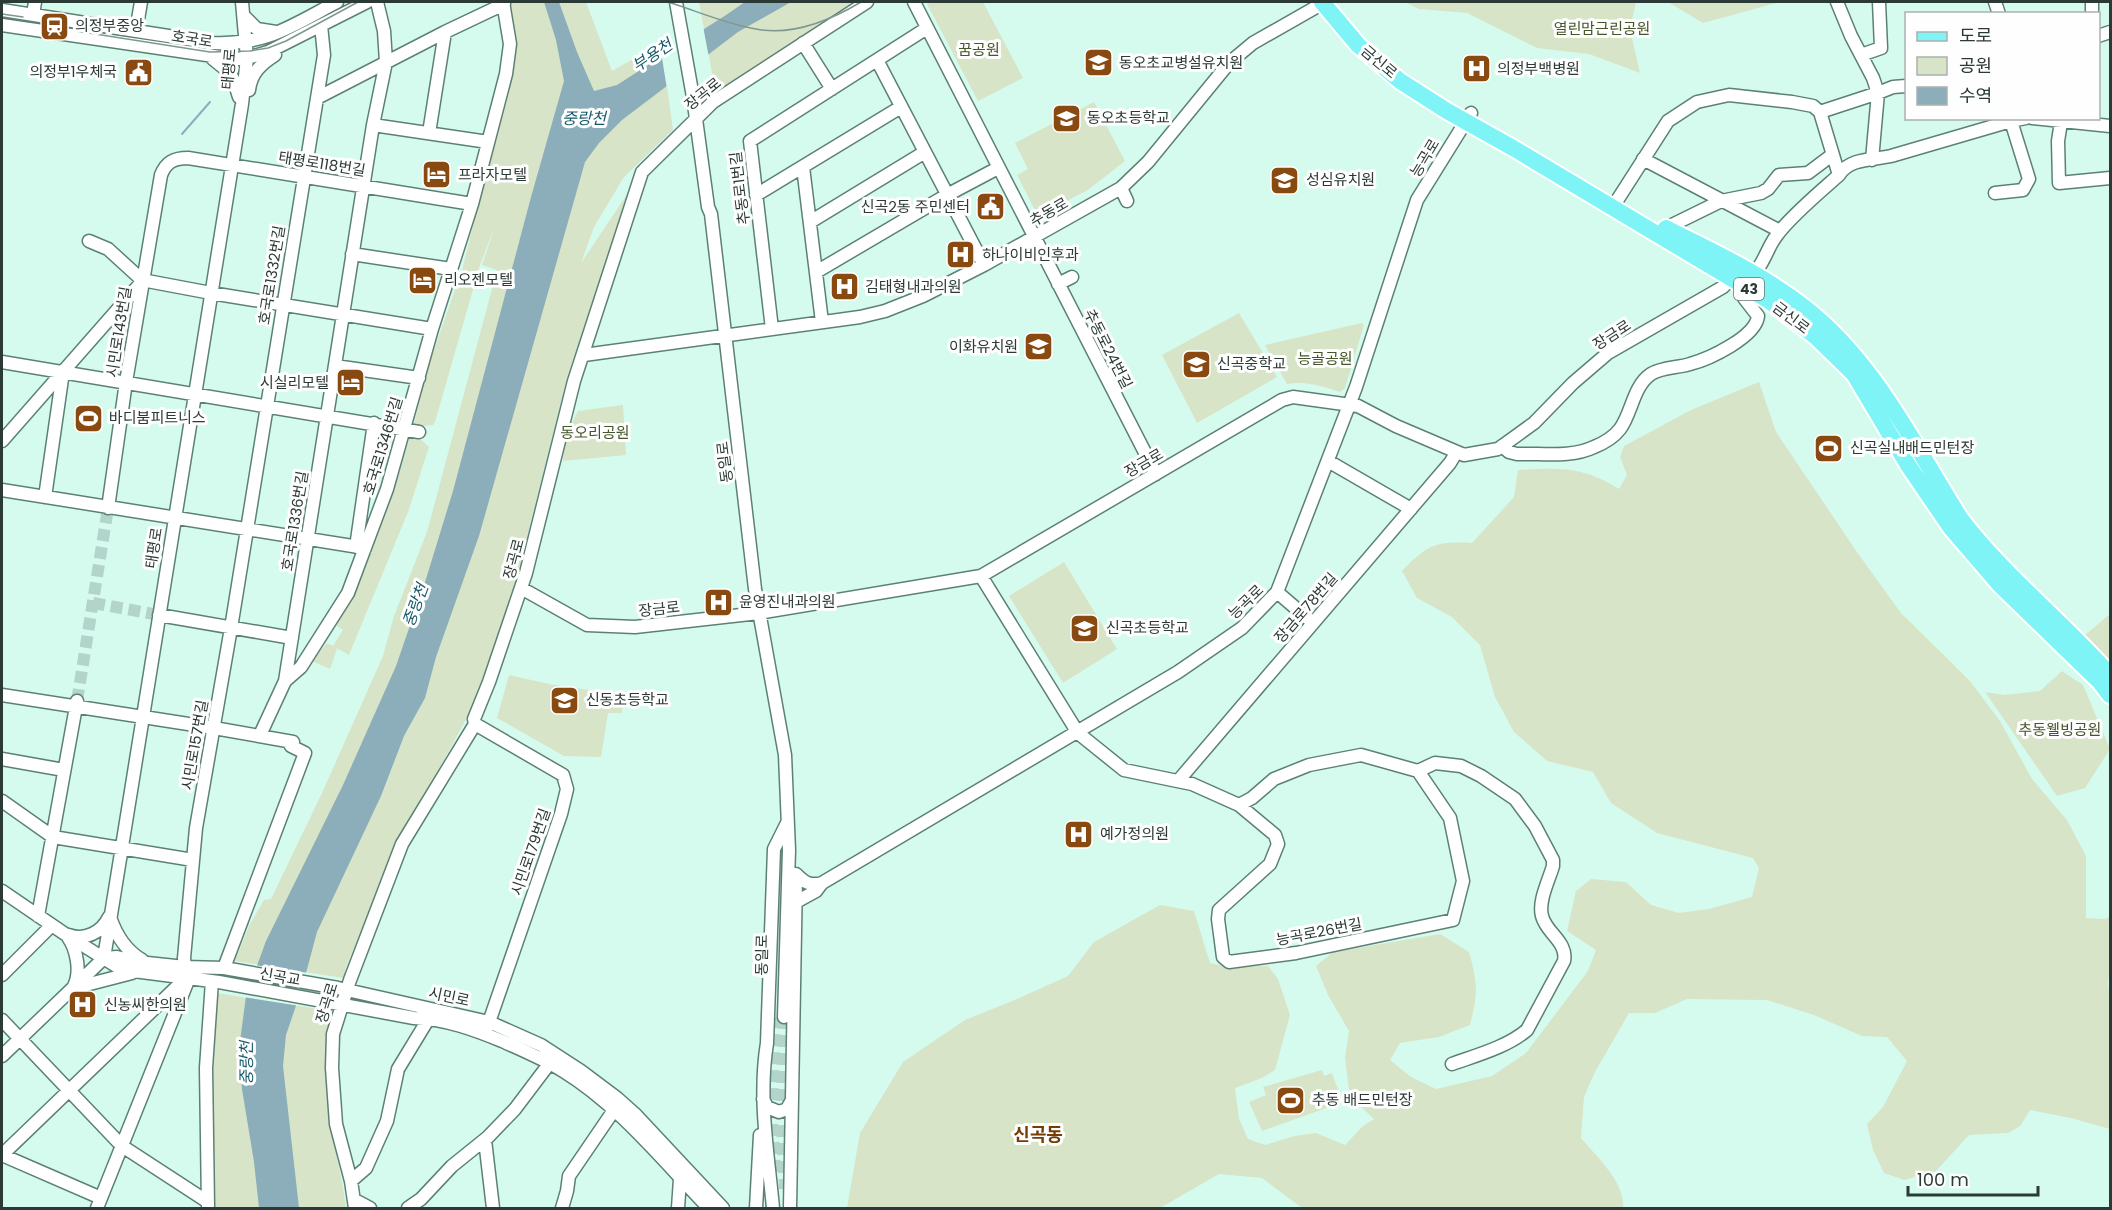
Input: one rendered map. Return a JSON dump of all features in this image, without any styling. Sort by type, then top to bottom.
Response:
[{"type":"main road","name":"금신로","points":[[1327,2],[1393,62],[1513,148],[1743,281],[1806,308],[1857,360],[1880,389],[1960,518],[1972,533],[2018,583],[2110,675]]},
{"type":"main road","name":"금신로","points":[[1468,117],[1501,129],[1666,228],[1743,281],[1816,337],[1854,374],[1908,465],[1951,528],[2000,585],[2100,682],[2110,695]]},
{"type":"street","points":[[33,15],[35,2]]},
{"type":"street","points":[[136,31],[141,2]]},
{"type":"street","name":"태평로","points":[[104,958],[242,104],[247,42],[242,2]]},
{"type":"street","name":"호국로","points":[[2,26],[211,57],[247,58],[268,52],[318,6],[337,2]]},
{"type":"street","name":"호국로","points":[[2,10],[213,43],[281,38],[321,25],[367,2]]},
{"type":"street","name":"호국로1336번길","points":[[285,681],[363,186],[386,62],[384,31],[377,2]]},
{"type":"street","name":"장곡로","points":[[355,1204],[336,1124],[332,1068],[333,1034],[342,989],[402,844],[475,724],[474,719],[521,588],[574,381],[642,172],[713,102],[867,2]]},
{"type":"street","name":"추동로24번길","points":[[914,2],[1156,474]]},
{"type":"street","name":"추동로","points":[[584,355],[860,317],[892,309],[984,265],[1121,188],[1149,162],[1229,63],[1253,43],[1327,2]]},
{"type":"street","points":[[1838,2],[1878,93],[1872,160]]},
{"type":"street","points":[[1861,56],[1881,48],[1879,2]]},
{"type":"street","name":"호국로1346번길","points":[[260,735],[285,681],[301,667],[348,593],[360,548],[387,489],[432,329],[472,204],[506,74],[510,44],[503,3],[317,98]]},
{"type":"street","name":"동일로","points":[[677,8],[693,97],[708,207],[711,214],[759,613],[785,755],[787,823],[779,850],[780,1017]]},
{"type":"street","points":[[213,43],[234,33],[244,16],[257,29],[281,38],[276,55],[258,67],[242,104]]},
{"type":"street","name":"호국로1332번길","points":[[246,530],[324,55],[321,25]]},
{"type":"street","name":"추동로1번길","points":[[772,329],[750,141],[927,28]]},
{"type":"street","points":[[429,134],[445,32]]},
{"type":"street","points":[[803,43],[832,89]]},
{"type":"street","points":[[211,57],[229,72],[242,104]]},
{"type":"street","points":[[877,60],[984,265]]},
{"type":"street","points":[[1820,112],[1893,87],[1905,86]]},
{"type":"street","points":[[1618,199],[1668,121],[1697,102],[1729,95],[1813,106],[1820,112],[1839,175]]},
{"type":"street","points":[[756,195],[901,107]]},
{"type":"street","name":"능곡로","points":[[796,902],[816,891],[822,883],[1178,672],[1242,628],[1277,592],[1356,387],[1417,200],[1468,117]]},
{"type":"street","points":[[1502,446],[1509,453],[1517,454],[1575,453],[1591,449],[1619,431],[1640,386],[1652,374],[1690,364],[1718,353],[1750,330],[1757,323],[1758,315],[1744,298],[1743,281],[1780,231],[1839,175],[1844,167],[1857,161],[1872,160],[1954,139],[2016,120]]},
{"type":"street","points":[[2046,120],[2110,126]]},
{"type":"street","points":[[1995,193],[2023,190],[2029,179],[2011,121]]},
{"type":"street","points":[[2061,122],[2058,141],[2059,183],[2110,178]]},
{"type":"street","points":[[373,125],[488,142]]},
{"type":"street","points":[[810,222],[925,152]]},
{"type":"street","points":[[1666,228],[1721,201],[1761,193],[1768,189],[1779,175],[1808,173],[1832,155]]},
{"type":"street","name":"태평로118번길","points":[[168,163],[177,158],[188,158],[472,204]]},
{"type":"street","points":[[1643,159],[1780,231]]},
{"type":"street","name":"시민로143번길","points":[[108,508],[142,280],[161,175],[168,163]]},
{"type":"street","points":[[803,167],[822,322]]},
{"type":"street","points":[[816,272],[947,195],[998,168]]},
{"type":"street","points":[[1121,188],[1127,201]]},
{"type":"street","points":[[89,240],[108,249],[142,280],[432,329]]},
{"type":"street","points":[[352,254],[451,269]]},
{"type":"street","points":[[1058,284],[1072,277]]},
{"type":"street","points":[[2,441],[138,289],[142,280]]},
{"type":"street","name":"장금로","points":[[521,588],[587,625],[635,627],[759,613],[981,576],[1282,400],[1293,397],[1358,406],[1456,453],[1471,455],[1498,449],[1534,423],[1553,402],[1608,353],[1723,287],[1743,281]]},
{"type":"street","points":[[2,362],[419,432]]},
{"type":"street","points":[[335,366],[419,378]]},
{"type":"street","points":[[45,497],[63,372]]},
{"type":"street","points":[[2,490],[360,548],[374,423]]},
{"type":"street","name":"장금로78번길","points":[[1178,781],[1450,463],[1456,453]]},
{"type":"street","points":[[1328,461],[1411,509]]},
{"type":"street","name":"시민로157번길","points":[[187,974],[184,957],[196,828],[246,530]]},
{"type":"street","name":"능곡로26번길","points":[[981,576],[1078,733],[1124,770],[1192,784],[1239,805],[1275,835],[1278,844],[1270,864],[1219,910],[1218,920],[1223,957],[1229,963],[1296,953],[1453,921],[1463,880],[1450,818],[1418,771]]},
{"type":"street","points":[[1277,592],[1313,623]]},
{"type":"street","points":[[159,615],[292,638]]},
{"type":"street","points":[[2,695],[76,704],[142,717],[260,735],[290,742],[291,746],[304,753],[224,968]]},
{"type":"street","points":[[38,916],[76,704]]},
{"type":"street","name":"시민로179번길","points":[[475,724],[563,775],[567,789],[561,814],[485,1034]]},
{"type":"street","points":[[1239,805],[1252,798],[1274,780],[1310,765],[1361,756],[1418,771],[1435,763],[1461,766],[1481,776],[1515,799],[1535,826],[1553,860],[1554,866],[1542,901],[1542,917],[1565,952],[1564,961],[1527,1030],[1494,1048],[1452,1064]]},
{"type":"street","points":[[2,759],[64,770]]},
{"type":"street","points":[[1252,798],[1247,806],[1252,816]]},
{"type":"street","points":[[2,801],[53,837],[193,860]]},
{"type":"street","points":[[787,823],[793,833],[796,874],[790,1209]]},
{"type":"street","points":[[756,1209],[763,1065],[767,1043],[774,849],[787,823]]},
{"type":"street","points":[[796,874],[804,882],[813,885],[822,883]]},
{"type":"street","name":"시민로","points":[[2,891],[65,934],[121,968],[142,966],[215,981]]},
{"type":"street","points":[[65,934],[74,937],[87,936],[104,926],[110,916]]},
{"type":"street","points":[[73,988],[142,966],[113,928],[110,916]]},
{"type":"street","points":[[2,975],[52,925]]},
{"type":"street","points":[[65,934],[73,946],[77,967],[73,988]]},
{"type":"street","points":[[2,1056],[104,958]]},
{"type":"street","name":"시민로","points":[[187,974],[224,968],[342,989],[489,1022],[541,1045],[617,1098],[636,1115],[719,1207]]},
{"type":"street","points":[[187,974],[99,1203],[2,1155],[68,1091],[187,974]]},
{"type":"street","points":[[208,1205],[206,1068],[215,981]]},
{"type":"street","name":"신곡교","points":[[215,981],[339,1003]]},
{"type":"street","name":"시민로","points":[[339,1003],[414,1018],[429,1018],[485,1034],[559,1069],[614,1110],[680,1179],[719,1207]]},
{"type":"street","points":[[351,1181],[366,1168],[387,1121],[398,1069],[429,1018]]},
{"type":"street","points":[[2,1020],[122,1146],[208,1205]]},
{"type":"street","points":[[408,1209],[421,1199],[452,1166],[485,1140],[515,1109],[549,1064]]},
{"type":"street","points":[[762,1098],[766,1107],[779,1112],[789,1108],[793,1099]]},
{"type":"street","points":[[762,1098],[773,1209]]},
{"type":"street","points":[[562,1209],[569,1176],[614,1110]]},
{"type":"street","points":[[485,1140],[493,1209]]},
{"type":"street","points":[[678,1209],[680,1179]]},
{"type":"street","points":[[355,1204],[370,1209]]},
{"type":"green space","points":[[508,2],[586,2],[612,71],[661,43],[673,130],[624,177],[594,227],[581,263],[630,190],[568,374],[516,589],[486,683],[400,840],[343,978],[235,961],[249,926],[264,900],[271,899],[322,793],[383,656],[394,616],[427,532],[497,270],[482,265],[495,226],[480,265],[435,422],[433,425],[421,428],[417,436],[429,447],[408,512],[349,655],[335,647],[337,649],[330,669],[312,661],[327,643],[333,646],[343,630],[335,625],[356,586],[394,490],[429,364],[462,270],[513,66],[517,41]]},
{"type":"green space","points":[[699,2],[867,2],[717,100]]},
{"type":"green space","name":"꿈공원","points":[[932,2],[983,2],[1023,78],[978,101],[927,4]]},
{"type":"green space","name":"열린맘근린공원","points":[[1405,2],[1636,2],[1630,29],[1640,73],[1589,54],[1537,48],[1467,13],[1419,9]]},
{"type":"green space","name":"열린맘근린공원","points":[[1668,2],[1780,2],[1703,23]]},
{"type":"green space","points":[[1094,102],[1125,161],[1088,190],[1049,210],[1051,213],[1036,212],[1017,175],[1028,169],[1015,143]]},
{"type":"green space","points":[[1239,313],[1277,377],[1197,423],[1162,355]]},
{"type":"green space","name":"능골공원","points":[[1362,323],[1364,325],[1345,388],[1340,392],[1307,384],[1287,384],[1265,345]]},
{"type":"green space","points":[[1759,382],[1776,432],[1859,555],[1901,613],[1970,681],[2000,721],[2032,779],[2067,820],[2086,856],[2086,918],[2110,917],[2108,982],[2110,1129],[2030,1110],[2020,1126],[2008,1133],[1969,1135],[1936,1171],[1904,1180],[1884,1173],[1873,1150],[1867,1124],[1883,1107],[1907,1061],[1887,1037],[1862,1036],[1814,1015],[1767,1000],[1687,999],[1655,1013],[1629,1013],[1595,1072],[1584,1097],[1581,1138],[1615,1179],[1620,1189],[1623,1208],[1302,1208],[1262,1178],[1219,1174],[1160,1208],[847,1208],[860,1133],[903,1062],[965,1020],[1068,976],[1094,942],[1160,905],[1194,911],[1210,963],[1228,967],[1268,966],[1278,979],[1290,1015],[1275,1070],[1262,1078],[1235,1088],[1239,1119],[1248,1139],[1265,1145],[1294,1136],[1316,1133],[1345,1145],[1363,1126],[1374,1119],[1360,1106],[1349,1090],[1345,1058],[1349,1031],[1328,995],[1316,966],[1333,952],[1440,934],[1469,952],[1476,988],[1470,1025],[1439,1037],[1400,1043],[1390,1060],[1411,1077],[1436,1089],[1492,1076],[1526,1053],[1588,971],[1596,950],[1567,931],[1576,891],[1591,879],[1626,882],[1651,905],[1679,913],[1709,909],[1752,897],[1759,868],[1753,858],[1657,833],[1611,803],[1593,772],[1547,761],[1514,732],[1495,697],[1480,645],[1452,617],[1417,598],[1402,571],[1418,555],[1433,546],[1472,543],[1514,497],[1518,470],[1559,469],[1582,472],[1606,481],[1619,489],[1627,475],[1620,457],[1624,446],[1691,410]]},
{"type":"green space","name":"동오리공원","points":[[623,405],[626,455],[563,461],[565,437],[578,411]]},
{"type":"green space","points":[[1064,562],[1117,649],[1063,683],[1009,596]]},
{"type":"green space","points":[[2110,614],[2110,665],[2084,636]]},
{"type":"green space","name":"추동웰빙공원","points":[[2062,671],[2083,685],[2110,749],[2085,788],[2057,796],[1985,692],[2004,695],[2040,691]]},
{"type":"green space","points":[[509,675],[549,684],[623,695],[622,713],[608,713],[601,757],[564,756],[497,718]]},
{"type":"green space","points":[[217,993],[331,1011],[326,1063],[328,1098],[346,1208],[215,1208],[212,1104]]},
{"type":"green space","name":"추동 배드민턴장","points":[[1322,1070],[1324,1076],[1332,1073],[1340,1095],[1330,1099],[1332,1106],[1262,1131],[1249,1102],[1266,1095],[1263,1087]]},
{"type":"water","name":"중랑천","points":[[544,2],[559,2],[594,91],[617,85],[745,2],[791,2],[738,32],[622,120],[599,143],[585,162],[479,536],[436,657],[425,698],[404,736],[381,796],[317,932],[286,1035],[283,1066],[299,1208],[259,1208],[242,1089],[239,1049],[246,996],[266,941],[343,785],[396,666],[453,491],[564,81],[556,40]]},
{"type":"pier","points":[[703,26],[709,58],[667,89],[661,52]]},
{"type":"pier","points":[[254,965],[309,973],[300,1006],[243,997]]},
{"type":"waterway","points":[[182,134],[210,102]]},
{"type":"tunnel","points":[[77,701],[108,508]]},
{"type":"tunnel","points":[[93,603],[159,615]]},
{"type":"tunnel","points":[[775,1017],[772,1120],[775,1172]]},
{"type":"tunnel","points":[[784,1017],[781,1104],[785,1189]]},
{"type":"tram line","points":[[76,31],[210,52],[250,51],[268,48],[286,41],[358,2]]},
{"type":"tram line","points":[[668,2],[734,24],[770,31],[811,25],[861,2]]},
{"type":"tram line","points":[[2,14],[23,17]]},
{"type":"place","name":"의정부중앙","points":[[54,26]]},
{"type":"place","name":"동오초교병설유치원","points":[[1098,63]]},
{"type":"place","name":"의정부백병원","points":[[1476,69]]},
{"type":"place","name":"의정부1우체국","points":[[138,72]]},
{"type":"place","name":"동오초등학교","points":[[1066,118]]},
{"type":"place","name":"프라자모텔","points":[[437,175]]},
{"type":"place","name":"성심유치원","points":[[1285,180]]},
{"type":"place","name":"신곡2동 주민센터","points":[[991,207]]},
{"type":"place","name":"하나이비인후과","points":[[961,255]]},
{"type":"place","name":"리오젠모텔","points":[[423,280]]},
{"type":"place","name":"김태형내과의원","points":[[844,287]]},
{"type":"place","name":"이화유치원","points":[[1039,347]]},
{"type":"place","name":"신곡중학교","points":[[1196,364]]},
{"type":"place","name":"시실리모텔","points":[[350,383]]},
{"type":"place","name":"바디붐피트니스","points":[[88,418]]},
{"type":"place","name":"신곡실내배드민턴장","points":[[1829,448]]},
{"type":"place","name":"윤영진내과의원","points":[[718,602]]},
{"type":"place","name":"신곡초등학교","points":[[1085,628]]},
{"type":"place","name":"신동초등학교","points":[[565,700]]},
{"type":"place","name":"예가정의원","points":[[1079,834]]},
{"type":"place","name":"신농씨한의원","points":[[83,1005]]},
{"type":"place","name":"추동 배드민턴장","points":[[1291,1100]]},
{"type":"district","name":"신곡동","points":[[1038,1135]]},
{"type":"water label","name":"부용천","points":[[652,55]]}]
